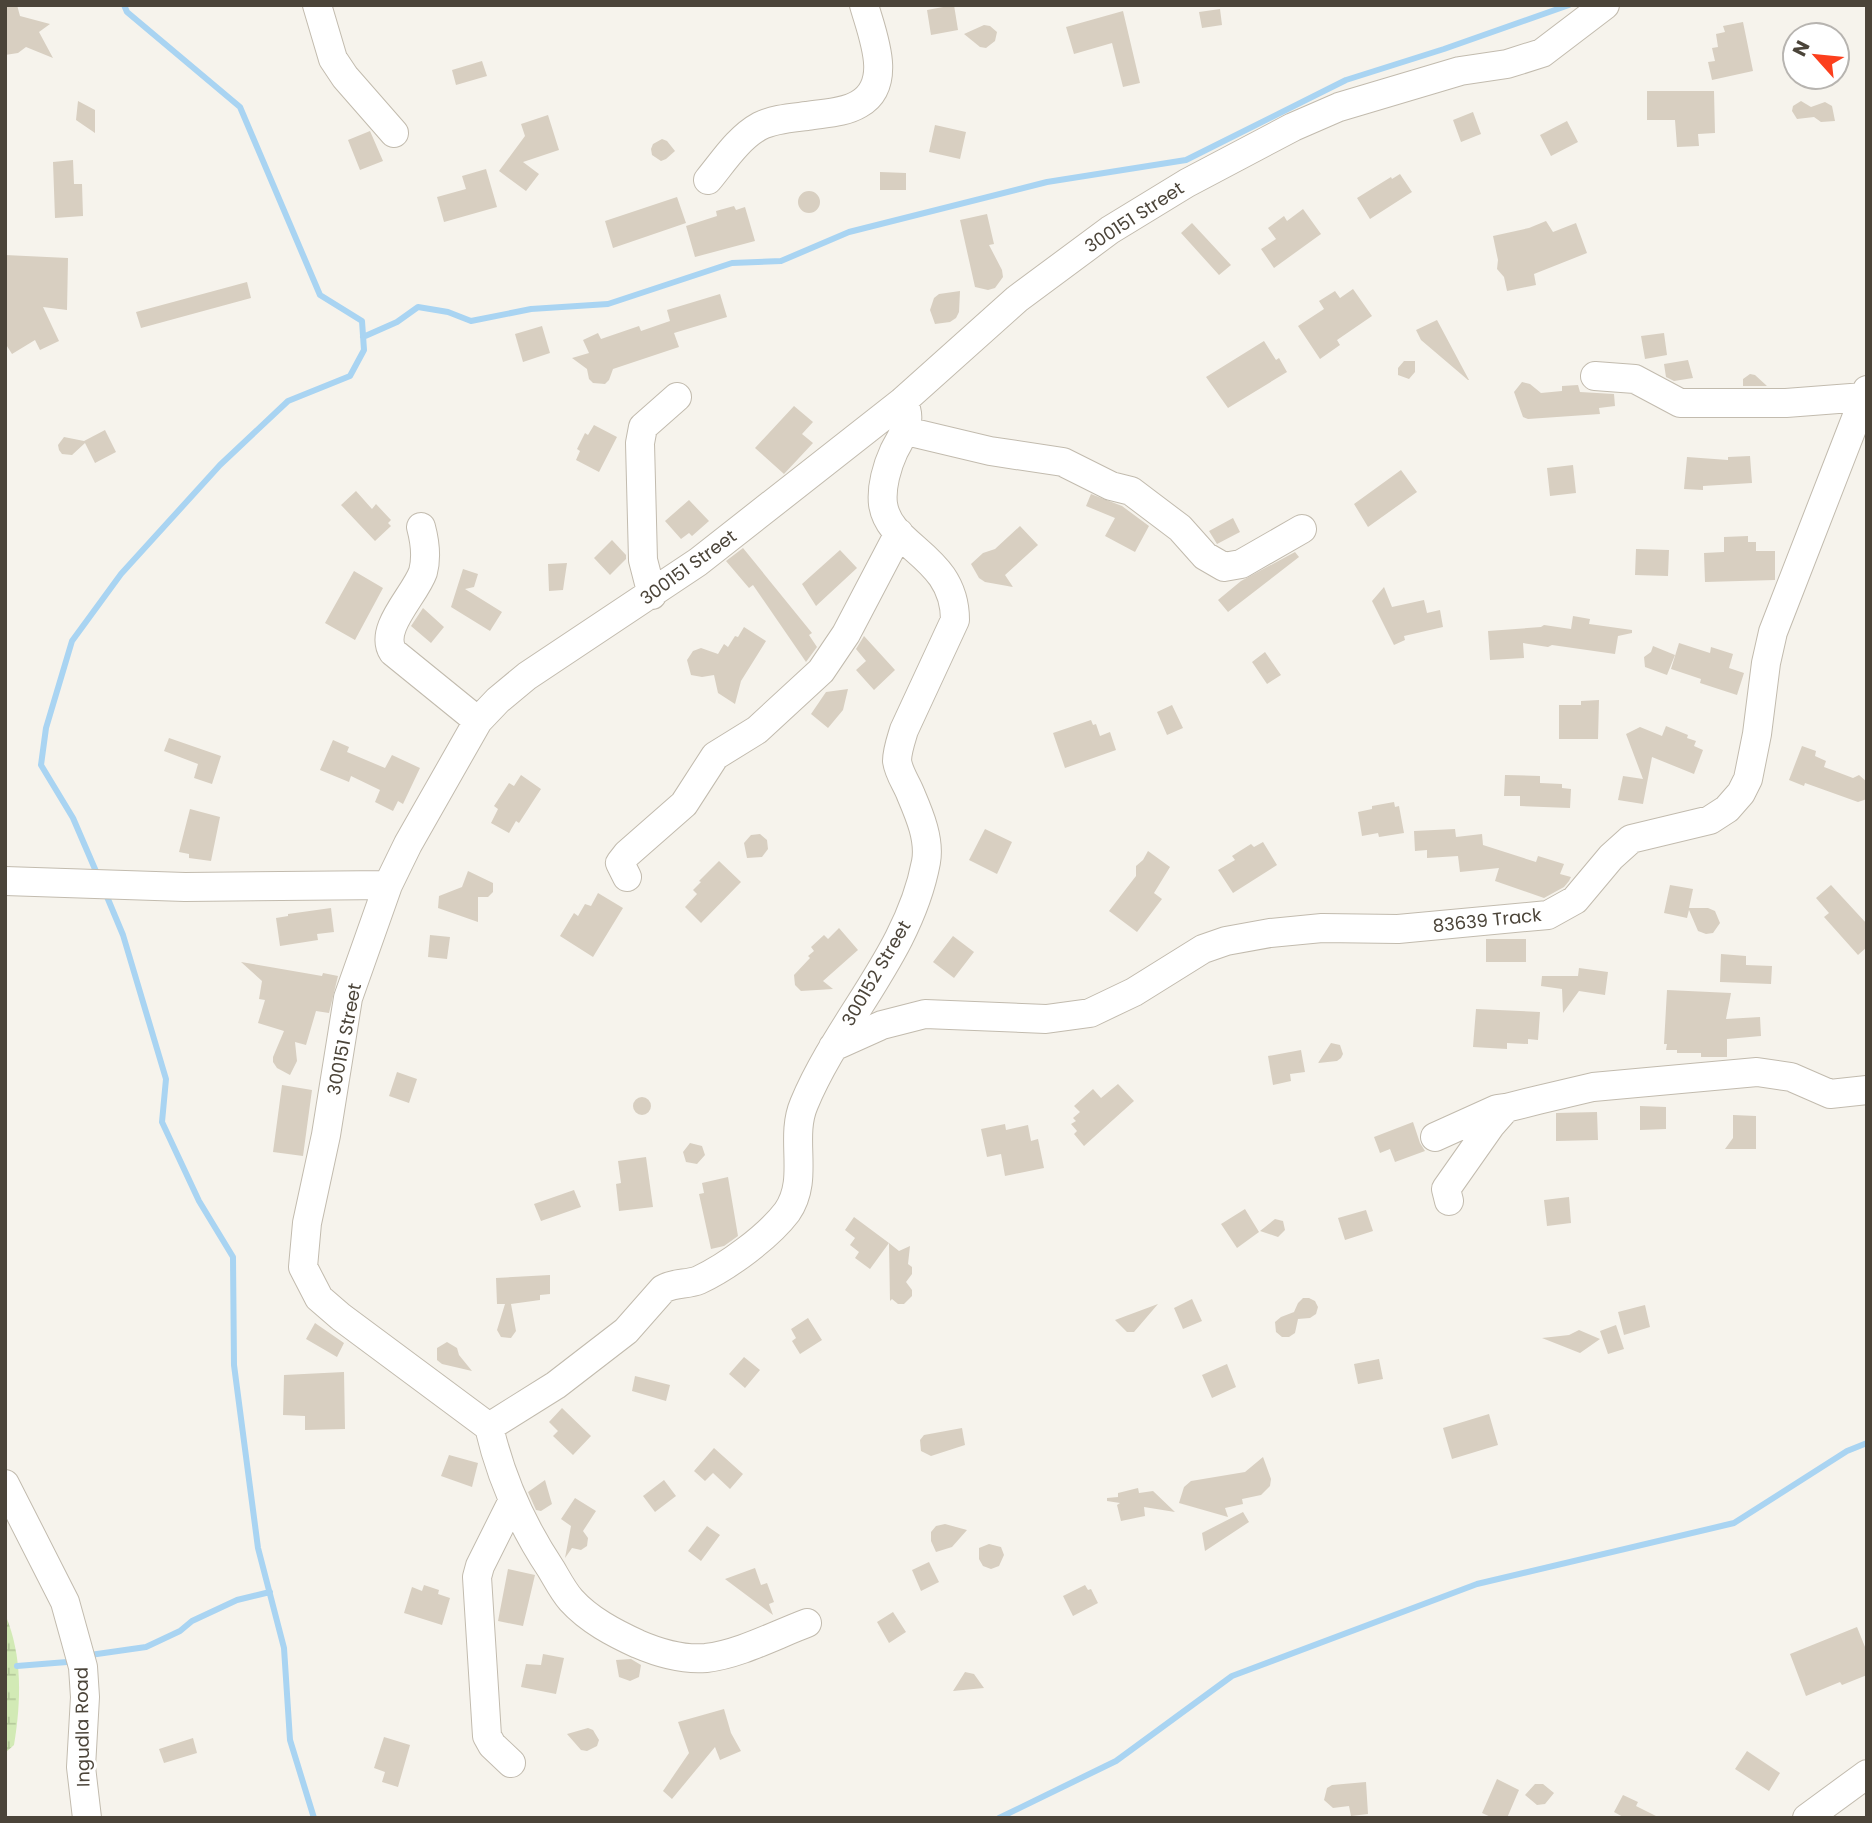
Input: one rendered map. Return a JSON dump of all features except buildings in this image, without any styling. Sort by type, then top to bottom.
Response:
[{"type":"street","points":[[317,5],[333,59],[345,77],[394,133]]},
{"type":"street","points":[[708,180],[745,136],[761,126],[784,119],[839,111],[860,104],[870,95],[879,74],[877,54],[864,5]]},
{"type":"street","name":"300151 Street","points":[[489,1427],[341,1317],[319,1297],[303,1267],[307,1223],[326,1135],[348,998],[388,885],[424,814],[478,721],[527,676],[698,562],[903,401],[1017,299],[1110,230],[1256,145],[1339,107],[1460,71],[1507,64],[1542,52],[1605,5]]},
{"type":"street","points":[[1595,376],[1634,379],[1680,403],[1786,403],[1865,393]]},
{"type":"street","name":"83639 Track","points":[[833,1047],[882,1025],[925,1014],[1046,1019],[1090,1013],[1135,992],[1203,949],[1226,941],[1322,928],[1398,929],[1548,915],[1575,900],[1611,857],[1631,839],[1710,820],[1727,809],[1741,793],[1748,779],[1758,734],[1766,663],[1773,632],[1865,393]]},
{"type":"street","points":[[652,595],[643,561],[640,443],[643,427],[677,397]]},
{"type":"street","points":[[903,401],[909,416],[906,431],[989,451],[1063,462],[1111,486],[1131,491],[1180,528],[1205,556],[1224,567],[1241,565],[1302,529]]},
{"type":"street","name":"300152 Street","points":[[489,1427],[556,1385],[626,1331],[663,1289],[701,1279],[738,1255],[777,1224],[795,1198],[799,1185],[798,1128],[803,1107],[833,1047],[891,953],[915,904],[926,860],[927,842],[899,768],[899,746],[955,620],[955,602],[950,587],[927,557],[892,525],[883,506],[884,488],[893,453],[906,431]]},
{"type":"street","points":[[421,527],[425,543],[424,569],[389,632],[389,645],[393,652],[478,721]]},
{"type":"street","points":[[627,877],[620,863],[684,804],[715,756],[757,730],[821,671],[846,634],[899,533]]},
{"type":"street","points":[[5,881],[185,887],[388,885]]},
{"type":"street","points":[[1435,1136],[1497,1109],[1593,1087],[1757,1072],[1791,1077],[1830,1094],[1867,1090]]},
{"type":"street","points":[[1449,1201],[1446,1189],[1506,1108]]},
{"type":"street","points":[[489,1427],[500,1471],[512,1502],[542,1556],[571,1600],[594,1620],[651,1649],[678,1657],[706,1658],[807,1623]]},
{"type":"street","name":"Ingudla Road","points":[[5,1484],[65,1602],[83,1667],[85,1697],[81,1767],[87,1818]]},
{"type":"street","points":[[511,1763],[492,1745],[487,1736],[476,1593],[480,1566],[512,1502]]},
{"type":"street","points":[[1807,1818],[1867,1774]]},
{"type":"green space","points":[[5,1614],[18,1663],[19,1696],[14,1745],[5,1753]]},
{"type":"waterway","points":[[98,876],[73,818],[41,765],[46,728],[72,641],[121,574],[220,465],[288,401],[350,376],[364,350],[362,321],[320,295],[240,107],[127,12],[124,5]]},
{"type":"waterway","points":[[363,337],[397,322],[418,307],[448,312],[471,321],[531,309],[608,304],[732,263],[781,261],[849,232],[1047,182],[1186,160],[1346,80],[1569,5]]},
{"type":"waterway","points":[[105,892],[123,935],[166,1079],[162,1122],[199,1201],[233,1257],[234,1365],[258,1548],[284,1648],[290,1740],[314,1818]]},
{"type":"waterway","points":[[999,1818],[1116,1761],[1232,1676],[1477,1584],[1734,1523],[1847,1451],[1867,1443]]},
{"type":"waterway","points":[[90,1655],[146,1647],[237,1600],[270,1592]]},
{"type":"waterway","points":[[17,1666],[67,1662]]}]
